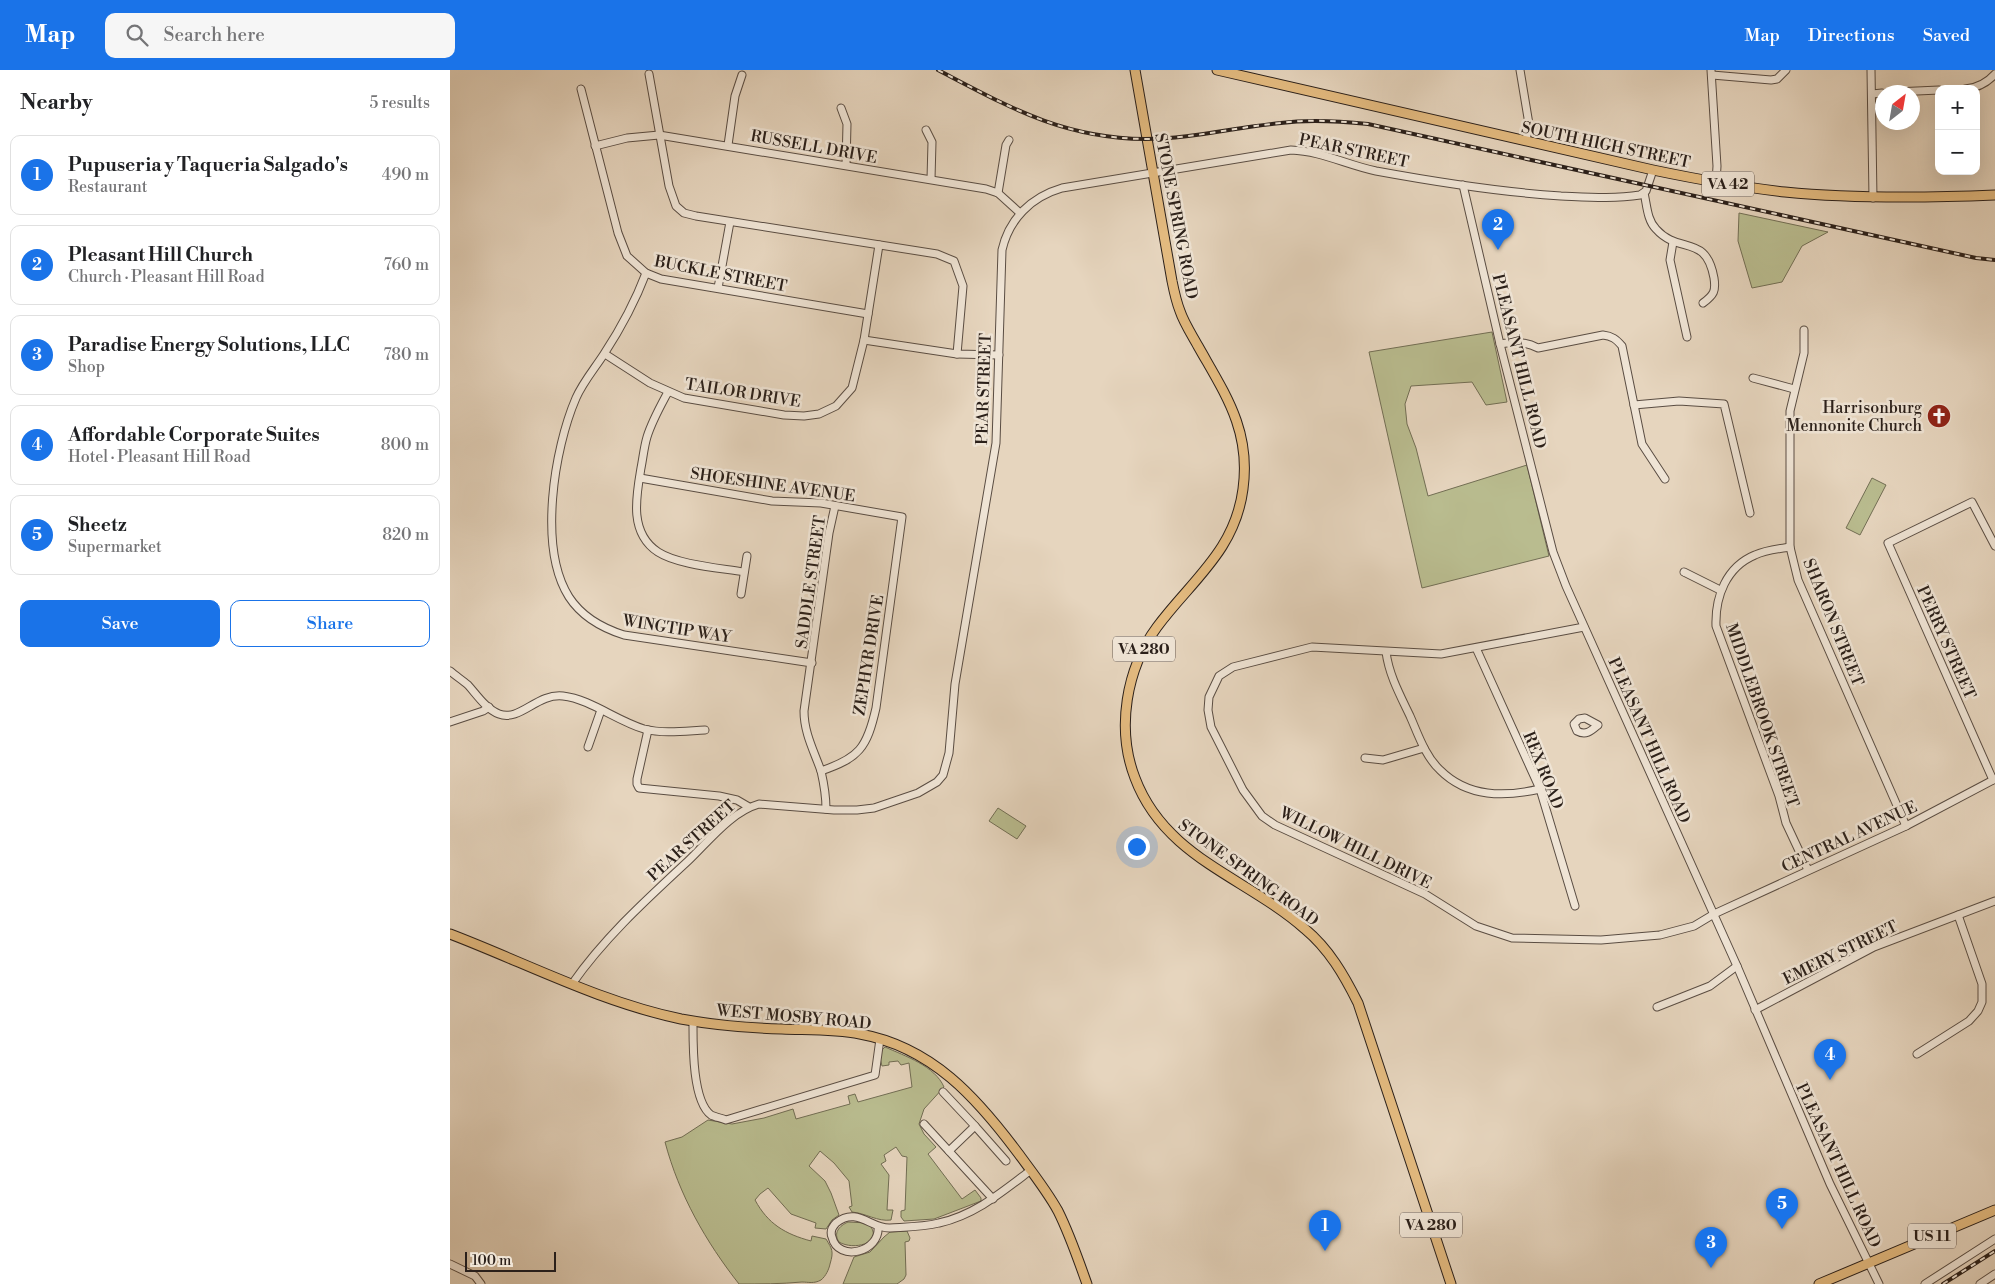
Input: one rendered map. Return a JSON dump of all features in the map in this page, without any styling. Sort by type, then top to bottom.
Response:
[{"type":"main road","name":"STONE SPRING ROAD","points":[[1135,70],[1172,281],[1180,312],[1229,399],[1242,435],[1244,487],[1236,520],[1223,546],[1208,567],[1156,628],[1139,658],[1127,701],[1127,746],[1134,777],[1150,810],[1171,835],[1200,858],[1290,916],[1322,945],[1343,974],[1358,1003],[1450,1284]]},
{"type":"main road","name":"SOUTH HIGH STREET","points":[[1216,70],[1526,142],[1716,183],[1785,192],[1873,198],[1995,195]]},
{"type":"main road","name":"WEST MOSBY ROAD","points":[[450,934],[572,984],[651,1011],[693,1021],[758,1028],[844,1032],[880,1038],[920,1056],[960,1085],[986,1111],[1031,1170],[1062,1219],[1087,1284]]},
{"type":"main road","name":"US 11","points":[[1819,1284],[1995,1210]]},
{"type":"street","points":[[1520,70],[1529,124],[1526,142]]},
{"type":"street","points":[[1716,183],[1717,166],[1712,72],[1771,80],[1777,79],[1786,70]]},
{"type":"street","points":[[1872,70],[1873,198]]},
{"type":"street","points":[[649,74],[669,186],[676,206],[684,213],[730,222],[937,254],[954,261],[964,286],[957,354]]},
{"type":"street","points":[[1980,86],[1990,80],[1995,74]]},
{"type":"street","points":[[728,145],[735,96],[742,75]]},
{"type":"street","name":"BUCKLE STREET","points":[[581,89],[618,233],[627,256],[646,273],[661,279],[868,314]]},
{"type":"street","points":[[1920,91],[1935,90]]},
{"type":"street","points":[[841,108],[847,124],[846,165]]},
{"type":"street","points":[[926,130],[932,142],[931,179]]},
{"type":"street","name":"RUSSELL DRIVE","points":[[595,146],[626,138],[659,134],[986,188],[998,194],[1020,213]]},
{"type":"street","points":[[998,194],[1006,145],[1009,140]]},
{"type":"street","name":"PEAR STREET","points":[[572,984],[594,954],[620,925],[722,828],[749,807],[759,804],[826,809],[856,810],[874,808],[918,793],[937,782],[943,775],[949,753],[955,684],[996,443],[1002,250],[1008,232],[1020,213],[1036,199],[1048,192],[1152,172],[1291,150],[1318,153],[1374,170],[1529,193],[1597,198],[1629,197],[1644,192]]},
{"type":"street","points":[[1653,170],[1644,192],[1650,220],[1654,227],[1673,242],[1695,247],[1706,255],[1712,264],[1716,288],[1715,292],[1703,303]]},
{"type":"street","name":"PLEASANT HILL ROAD","points":[[1463,184],[1500,344],[1554,552],[1584,627],[1737,966],[1830,1184],[1879,1284]]},
{"type":"street","points":[[718,288],[730,222]]},
{"type":"street","points":[[1673,242],[1670,260],[1687,338]]},
{"type":"street","name":"TAILOR DRIVE","points":[[604,354],[650,383],[684,398],[784,415],[804,416],[819,414],[836,406],[852,388],[864,340],[879,246]]},
{"type":"street","name":"WINGTIP WAY","points":[[646,273],[636,299],[576,397],[561,449],[551,503],[556,564],[569,597],[591,620],[604,629],[624,636],[812,663]]},
{"type":"street","name":"SHARON STREET","points":[[1804,330],[1804,352],[1790,411],[1790,547],[1798,580],[1906,826]]},
{"type":"street","points":[[1500,344],[1529,343],[1538,348],[1610,336],[1617,340],[1622,346],[1643,448],[1665,479]]},
{"type":"street","points":[[864,340],[957,354],[999,355]]},
{"type":"street","points":[[1753,378],[1794,390]]},
{"type":"street","points":[[668,392],[653,420],[646,439],[636,506],[637,521],[642,535],[654,548],[670,559],[744,572]]},
{"type":"street","points":[[1634,406],[1679,401],[1724,404],[1750,513]]},
{"type":"street","name":"SHOESHINE AVENUE","points":[[640,478],[772,501],[821,503],[902,517]]},
{"type":"street","name":"PERRY STREET","points":[[1994,779],[1888,543],[1972,502],[1995,546]]},
{"type":"street","name":"SADDLE STREET","points":[[826,809],[826,792],[821,771],[804,725],[804,711],[835,506]]},
{"type":"street","name":"ZEPHYR DRIVE","points":[[821,771],[841,764],[859,752],[870,733],[876,708],[902,517]]},
{"type":"street","name":"MIDDLEBROOK STREET","points":[[1790,547],[1753,555],[1742,563],[1729,576],[1720,590],[1715,615],[1717,634],[1779,796],[1786,823],[1808,870]]},
{"type":"street","points":[[741,594],[747,556]]},
{"type":"street","points":[[1684,572],[1720,590]]},
{"type":"street","name":"WILLOW HILL DRIVE","points":[[1584,627],[1441,654],[1312,647],[1233,667],[1219,676],[1209,697],[1208,710],[1211,727],[1243,790],[1262,816],[1275,825],[1425,894],[1476,926],[1512,938],[1601,940],[1660,935],[1694,926],[1714,914]]},
{"type":"street","name":"REX ROAD","points":[[1476,648],[1540,789],[1574,906]]},
{"type":"street","points":[[1386,652],[1389,670],[1424,748],[1439,770],[1460,785],[1484,794],[1516,795],[1540,789]]},
{"type":"street","points":[[450,671],[489,707],[501,715],[511,715],[540,699],[554,695],[571,697],[648,730],[664,732],[705,730]]},
{"type":"street","points":[[450,722],[483,711],[489,707]]},
{"type":"street","points":[[588,747],[601,710]]},
{"type":"street","points":[[648,730],[637,778],[639,788],[719,796],[737,800],[749,807]]},
{"type":"street","points":[[1365,758],[1383,760],[1424,748]]},
{"type":"street","name":"CENTRAL AVENUE","points":[[1714,914],[1906,826],[1994,779]]},
{"type":"street","name":"EMERY STREET","points":[[1755,1010],[1874,947],[1995,901]]},
{"type":"street","points":[[1917,1054],[1969,1020],[1978,1011],[1982,1002],[1982,984],[1958,915]]},
{"type":"street","points":[[1656,1007],[1711,985],[1737,966]]},
{"type":"street","points":[[693,1021],[693,1063],[701,1100],[710,1114],[726,1120],[875,1075],[880,1038]]},
{"type":"street","points":[[944,1092],[1006,1161]]},
{"type":"street","points":[[924,1124],[993,1199]]},
{"type":"street","points":[[949,1151],[975,1126]]},
{"type":"street","points":[[878,1226],[878,1234],[874,1242],[861,1251],[850,1252],[841,1249],[831,1236],[836,1224],[851,1217],[864,1219],[884,1228],[938,1224],[968,1213],[993,1199],[1031,1170]]},
{"type":"street","points":[[1925,1284],[1995,1239]]},
{"type":"street","points":[[450,1264],[475,1276],[481,1284]]},
{"type":"street","points":[[1980,1284],[1995,1274]]},
{"type":"green space","points":[[1739,213],[1828,232],[1802,246],[1782,282],[1752,288],[1738,241]]},
{"type":"green space","points":[[1492,332],[1507,402],[1486,405],[1472,382],[1411,386],[1405,404],[1407,424],[1416,448],[1428,496],[1527,465],[1549,556],[1422,588],[1369,352]]},
{"type":"green space","points":[[1872,478],[1886,485],[1860,535],[1846,528]]},
{"type":"green space","points":[[998,808],[1026,826],[1017,839],[989,821]]},
{"type":"green space","points":[[885,1047],[919,1062],[940,1080],[944,1087],[924,1109],[919,1124],[924,1134],[936,1147],[928,1154],[962,1199],[975,1190],[981,1201],[934,1219],[904,1221],[901,1217],[901,1211],[905,1210],[907,1157],[902,1156],[896,1147],[884,1155],[886,1161],[881,1164],[889,1175],[887,1210],[893,1210],[891,1220],[881,1220],[852,1212],[849,1207],[852,1206],[849,1181],[834,1163],[820,1151],[809,1166],[825,1181],[839,1215],[832,1220],[826,1229],[815,1228],[816,1223],[791,1214],[768,1188],[755,1200],[766,1216],[785,1231],[811,1241],[812,1236],[826,1239],[832,1253],[830,1266],[826,1274],[821,1280],[813,1282],[739,1284],[715,1252],[695,1217],[678,1181],[665,1142],[682,1137],[708,1120],[732,1124],[764,1118],[793,1109],[796,1119],[850,1104],[848,1096],[855,1094],[858,1102],[912,1087],[909,1063],[901,1065],[898,1061],[889,1062],[889,1065],[882,1066],[881,1051]]},
{"type":"green space","points":[[848,1222],[868,1223],[873,1230],[871,1240],[852,1246],[839,1242],[837,1239],[838,1230]]},
{"type":"green space","points":[[907,1231],[910,1238],[909,1241],[905,1242],[906,1275],[904,1279],[897,1284],[843,1284],[854,1257],[870,1252],[890,1232]]},
{"type":"railway","points":[[938,70],[1013,108],[1037,118],[1088,133],[1145,139],[1196,135],[1303,121],[1368,124],[1976,258],[1995,260]]},
{"type":"railway","points":[[1943,1284],[1995,1251]]},
{"type":"place","name":"Pleasant Hill Church","points":[[1498,250]]},
{"type":"place","name":"Harrisonburg Mennonite Church","points":[[1939,416]]},
{"type":"place","name":"Affordable Corporate Suites","points":[[1830,1080]]},
{"type":"place","name":"Sheetz","points":[[1782,1229]]},
{"type":"place","name":"Pupuseria y Taqueria Salgado's","points":[[1325,1251]]},
{"type":"place","name":"Paradise Energy Solutions, LLC","points":[[1711,1268]]}]
